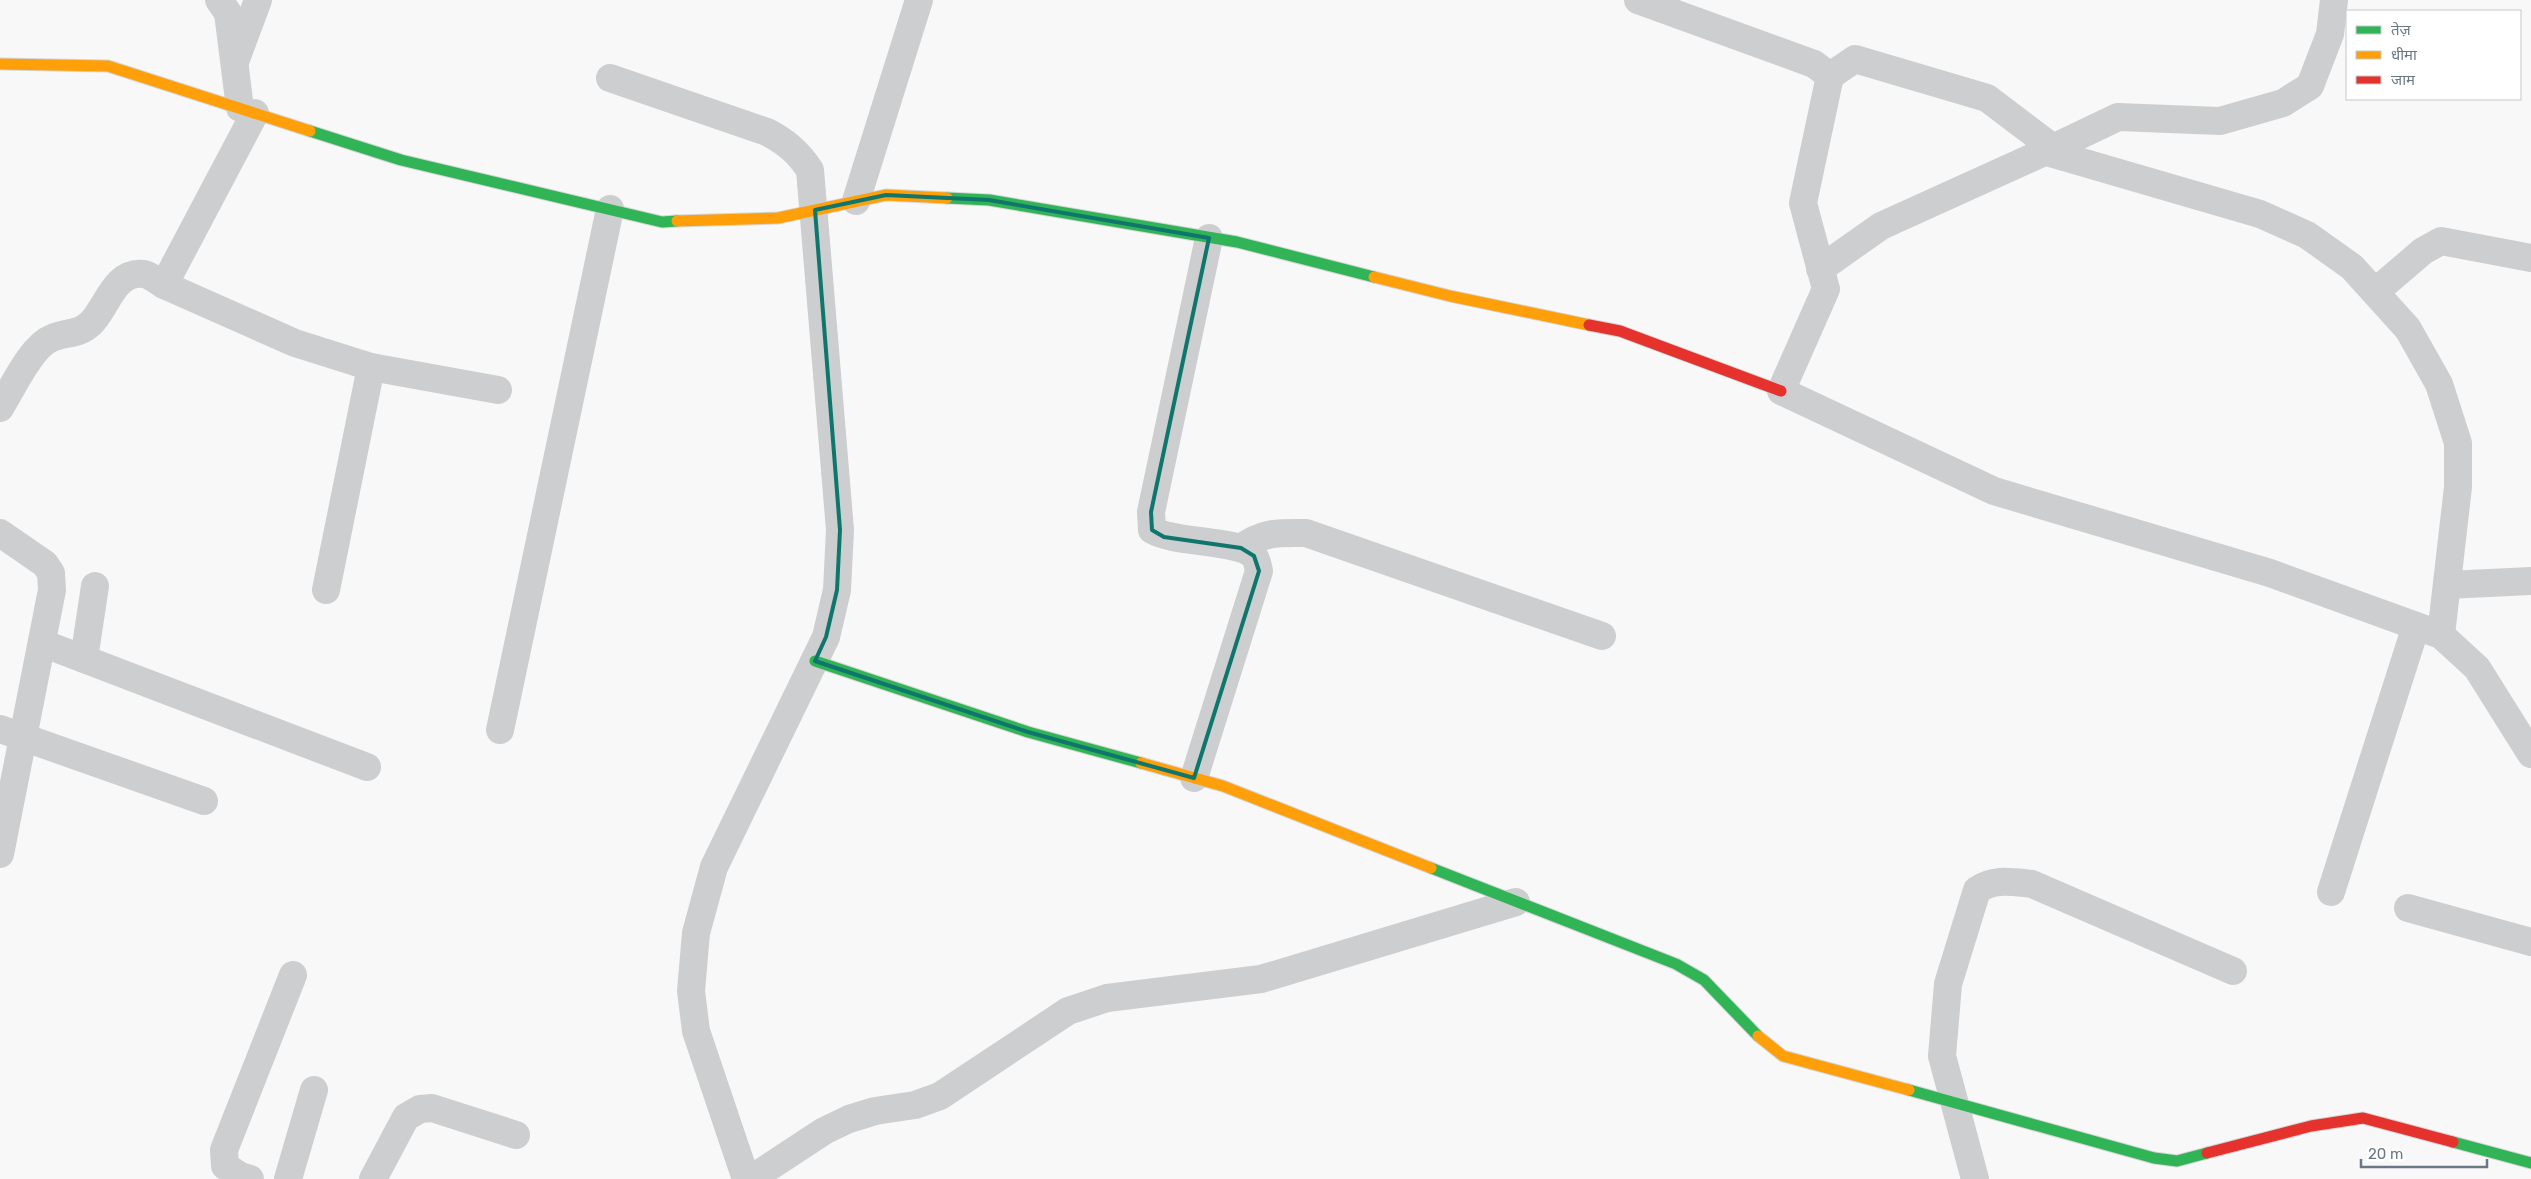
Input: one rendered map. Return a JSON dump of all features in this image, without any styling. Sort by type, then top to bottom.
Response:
[{"type":"street","points":[[164,285],[247,111],[234,63],[228,13],[219,0]]},
{"type":"street","points":[[234,63],[258,0]]},
{"type":"street","points":[[856,201],[919,0]]},
{"type":"street","points":[[1638,0],[1814,64],[1830,76]]},
{"type":"street","points":[[1820,269],[1881,226],[2050,150],[2118,117],[2220,121],[2283,103],[2310,86],[2330,34],[2334,0]]},
{"type":"street","points":[[1781,391],[1826,289],[1803,203],[1830,76],[1855,59],[1988,98],[2050,150],[2260,214],[2307,235],[2352,267],[2408,328],[2440,384],[2458,443],[2458,487],[2447,585],[2428,631],[2331,892]]},
{"type":"street","points":[[0,64],[108,66],[401,160],[662,222],[778,218],[886,195],[990,200],[1237,242],[1450,296],[1620,332],[1781,391],[1994,491],[2270,572],[2428,631],[2476,668],[2531,754]]},
{"type":"street","points":[[610,78],[767,132],[785,141],[798,152],[810,170],[815,210],[840,530],[837,590],[826,637],[714,867],[696,933],[691,991],[696,1031],[746,1179]]},
{"type":"street","points":[[500,730],[610,209]]},
{"type":"street","points":[[1194,778],[1259,571],[1254,556],[1241,548],[1164,537],[1152,530],[1151,512],[1209,238]]},
{"type":"street","points":[[2375,292],[2423,251],[2441,241],[2531,258]]},
{"type":"street","points":[[0,408],[40,345],[52,338],[81,331],[92,322],[116,285],[129,276],[144,274],[164,285],[296,343],[371,367],[498,390]]},
{"type":"street","points":[[326,590],[371,367]]},
{"type":"street","points":[[1241,548],[1257,537],[1275,533],[1306,533],[1602,636]]},
{"type":"street","points":[[0,534],[45,564],[51,573],[52,590],[42,643],[11,734],[0,854]]},
{"type":"street","points":[[2447,585],[2531,580]]},
{"type":"street","points":[[84,659],[95,586]]},
{"type":"street","points":[[42,643],[366,768]]},
{"type":"street","points":[[814,661],[1028,732],[1223,786],[1676,964],[1704,980],[1765,1043],[1783,1056],[1953,1101],[2154,1158],[2177,1161],[2311,1126],[2363,1118],[2531,1163]]},
{"type":"street","points":[[11,734],[204,801]]},
{"type":"street","points":[[1975,1179],[1942,1056],[1948,984],[1977,890],[1986,884],[1999,881],[2032,884],[2233,971]]},
{"type":"street","points":[[751,1179],[824,1131],[849,1119],[875,1111],[915,1105],[940,1096],[1068,1012],[1107,998],[1261,979],[1516,902]]},
{"type":"street","points":[[2408,908],[2531,942]]},
{"type":"street","points":[[250,1179],[240,1176],[225,1166],[224,1150],[293,975]]},
{"type":"street","points":[[288,1179],[314,1090]]},
{"type":"street","points":[[373,1179],[406,1117],[420,1108],[432,1108],[516,1135]]},
{"type":"highlighted area","points":[[886,195],[989,200],[1209,238],[1151,512],[1152,530],[1164,537],[1241,548],[1254,556],[1259,571],[1194,778],[1028,732],[815,661],[826,637],[837,590],[840,530],[815,210]]},
{"type":"traffic: fast","points":[[310,131],[401,160],[662,222],[677,221]]},
{"type":"traffic: fast","points":[[947,198],[989,200],[1237,242],[1374,277]]},
{"type":"traffic: fast","points":[[815,661],[1028,732],[1141,763]]},
{"type":"traffic: fast","points":[[1431,868],[1676,964],[1704,980],[1758,1036]]},
{"type":"traffic: fast","points":[[1909,1090],[2154,1158],[2177,1161],[2207,1153]]},
{"type":"traffic: fast","points":[[2453,1142],[2531,1163]]},
{"type":"traffic: slow","points":[[0,64],[108,66],[310,131]]},
{"type":"traffic: slow","points":[[677,221],[778,218],[886,195],[947,198]]},
{"type":"traffic: slow","points":[[1374,277],[1450,296],[1589,325]]},
{"type":"traffic: slow","points":[[1141,763],[1223,786],[1431,868]]},
{"type":"traffic: slow","points":[[1758,1036],[1783,1056],[1909,1090]]},
{"type":"traffic: jam","points":[[1589,325],[1620,331],[1781,391]]},
{"type":"traffic: jam","points":[[2207,1153],[2311,1126],[2363,1118],[2453,1142]]}]
